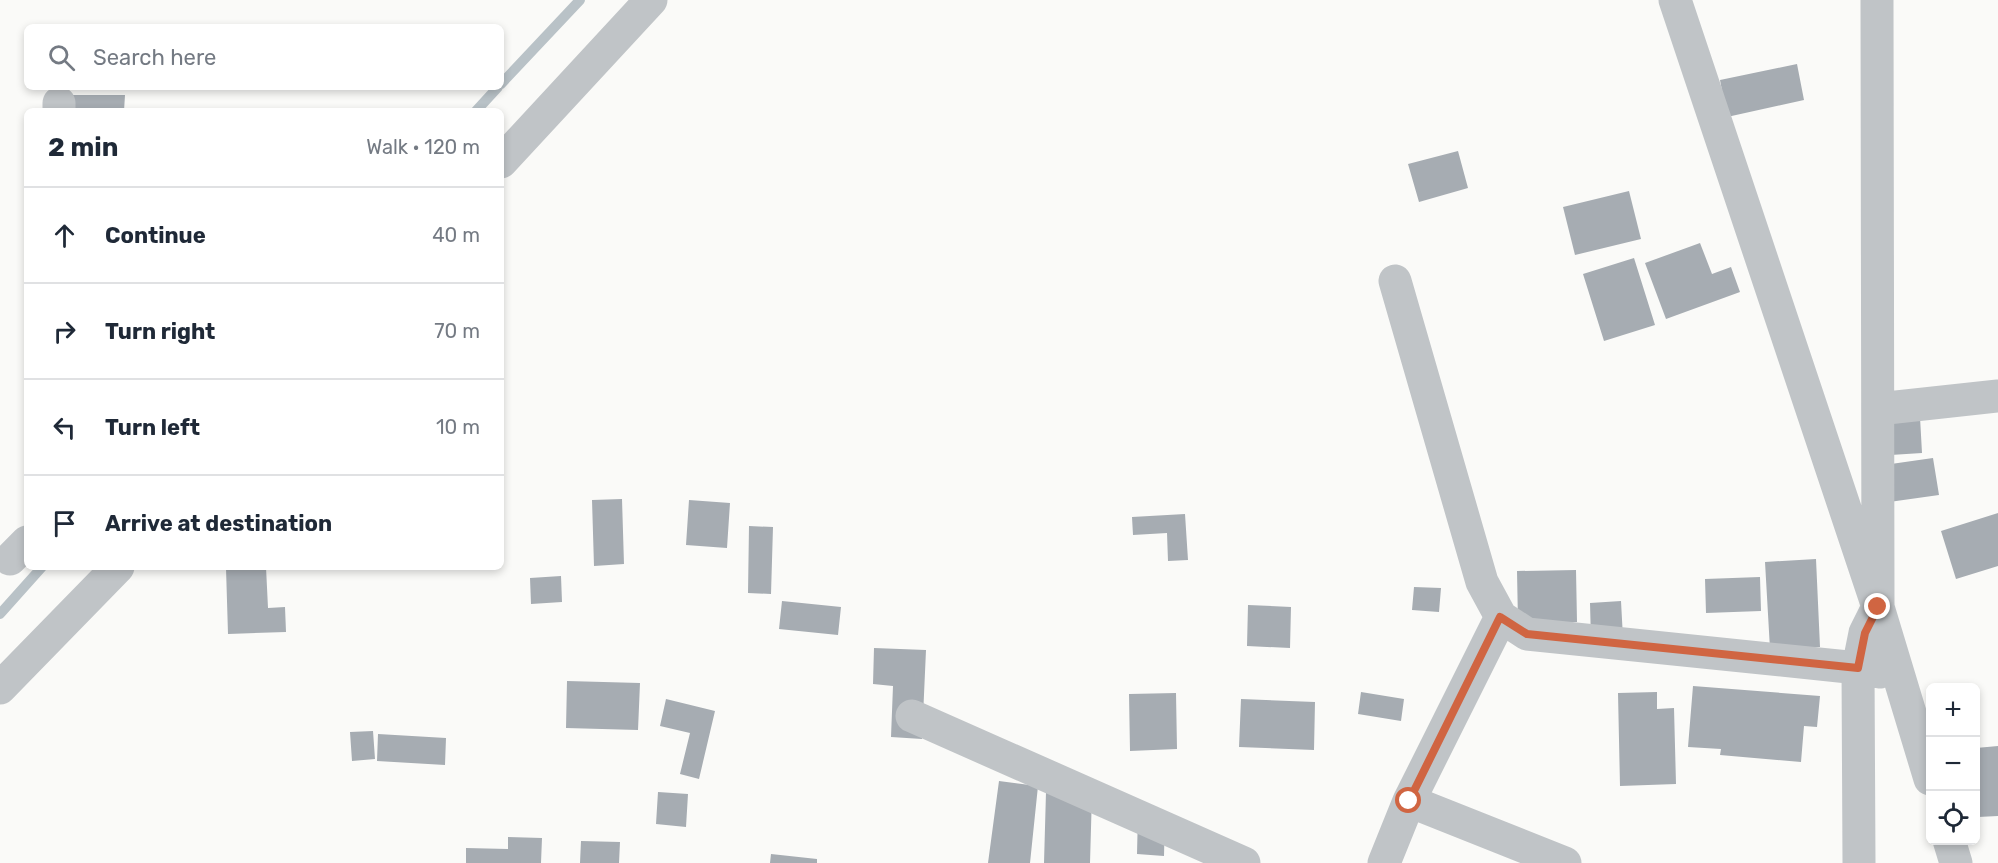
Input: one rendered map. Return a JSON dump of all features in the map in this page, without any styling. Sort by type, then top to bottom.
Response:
[{"type":"street","points":[[504,159],[651,0]]},
{"type":"street","points":[[1676,0],[1878,607],[1926,766]]},
{"type":"street","points":[[1859,863],[1858,668],[1865,633],[1878,607],[1877,0]]},
{"type":"street","points":[[1395,281],[1482,582],[1500,617],[1527,634],[1858,668],[1899,677]]},
{"type":"street","points":[[1878,409],[1998,396]]},
{"type":"street","points":[[0,688],[115,570]]},
{"type":"street","points":[[1384,863],[1409,801],[1500,617]]},
{"type":"street","points":[[912,716],[1244,863]]},
{"type":"street","points":[[1409,801],[1565,863]]},
{"type":"street","points":[[1951,845],[1956,863]]},
{"type":"building","points":[[1797,64],[1804,100],[1727,117],[1720,80]]},
{"type":"building","points":[[73,95],[125,95],[124,108],[73,108]]},
{"type":"building","points":[[1458,151],[1468,188],[1419,202],[1408,164]]},
{"type":"building","points":[[1629,191],[1641,239],[1575,255],[1563,207]]},
{"type":"building","points":[[1700,243],[1712,274],[1731,267],[1740,292],[1666,319],[1645,263]]},
{"type":"building","points":[[1634,258],[1655,325],[1604,341],[1583,274]]},
{"type":"building","points":[[1920,417],[1922,453],[1875,456],[1873,419]]},
{"type":"building","points":[[1933,458],[1939,495],[1882,503],[1877,466]]},
{"type":"building","points":[[622,499],[624,564],[594,566],[592,500]]},
{"type":"building","points":[[689,500],[730,503],[727,548],[686,545]]},
{"type":"building","points":[[1998,513],[1998,566],[1956,579],[1941,531]]},
{"type":"building","points":[[1185,514],[1188,560],[1168,561],[1167,533],[1133,535],[1132,517]]},
{"type":"building","points":[[749,526],[773,527],[771,594],[748,593]]},
{"type":"building","points":[[1816,559],[1820,647],[1770,649],[1765,562]]},
{"type":"building","points":[[226,570],[266,570],[268,608],[285,607],[286,632],[228,634]]},
{"type":"building","points":[[1576,570],[1577,622],[1518,623],[1517,571]]},
{"type":"building","points":[[561,576],[562,602],[531,604],[530,578]]},
{"type":"building","points":[[1760,577],[1761,611],[1706,613],[1705,579]]},
{"type":"building","points":[[1414,587],[1441,588],[1439,612],[1412,610]]},
{"type":"building","points":[[782,601],[841,607],[838,635],[779,629]]},
{"type":"building","points":[[1621,601],[1623,638],[1591,640],[1590,603]]},
{"type":"building","points":[[1248,605],[1291,607],[1290,648],[1247,646]]},
{"type":"building","points":[[874,648],[926,650],[922,739],[891,737],[893,686],[873,684]]},
{"type":"building","points":[[567,681],[640,683],[638,730],[566,728]]},
{"type":"building","points":[[1693,686],[1820,696],[1817,727],[1804,726],[1801,762],[1720,755],[1721,749],[1688,747]]},
{"type":"building","points":[[1361,692],[1404,699],[1401,721],[1358,714]]},
{"type":"building","points":[[1657,692],[1657,709],[1674,708],[1676,784],[1620,786],[1618,693]]},
{"type":"building","points":[[1176,693],[1177,749],[1130,751],[1129,694]]},
{"type":"building","points":[[666,699],[715,711],[699,779],[680,774],[690,733],[660,726]]},
{"type":"building","points":[[1241,699],[1315,702],[1314,750],[1239,747]]},
{"type":"building","points":[[373,731],[375,759],[352,761],[350,732]]},
{"type":"building","points":[[378,734],[446,738],[445,765],[377,761]]},
{"type":"building","points":[[1998,746],[1998,816],[1980,817],[1980,748]]},
{"type":"building","points":[[999,781],[1038,786],[1030,863],[988,863]]},
{"type":"building","points":[[658,792],[688,794],[686,827],[656,824]]},
{"type":"building","points":[[1046,792],[1092,793],[1090,863],[1044,863]]},
{"type":"building","points":[[1138,812],[1165,813],[1164,856],[1137,854]]},
{"type":"building","points":[[508,837],[542,838],[541,863],[466,863],[466,848],[508,849]]},
{"type":"building","points":[[581,841],[620,842],[619,863],[580,863]]},
{"type":"building","points":[[771,854],[817,859],[817,863],[770,863]]},
{"type":"waterway","points":[[504,81],[580,0]]},
{"type":"waterway","points":[[479,108],[495,90]]},
{"type":"waterway","points":[[0,614],[39,570]]},
{"type":"route","points":[[1409,801],[1500,617],[1527,634],[1858,668],[1865,633],[1878,607]]}]
